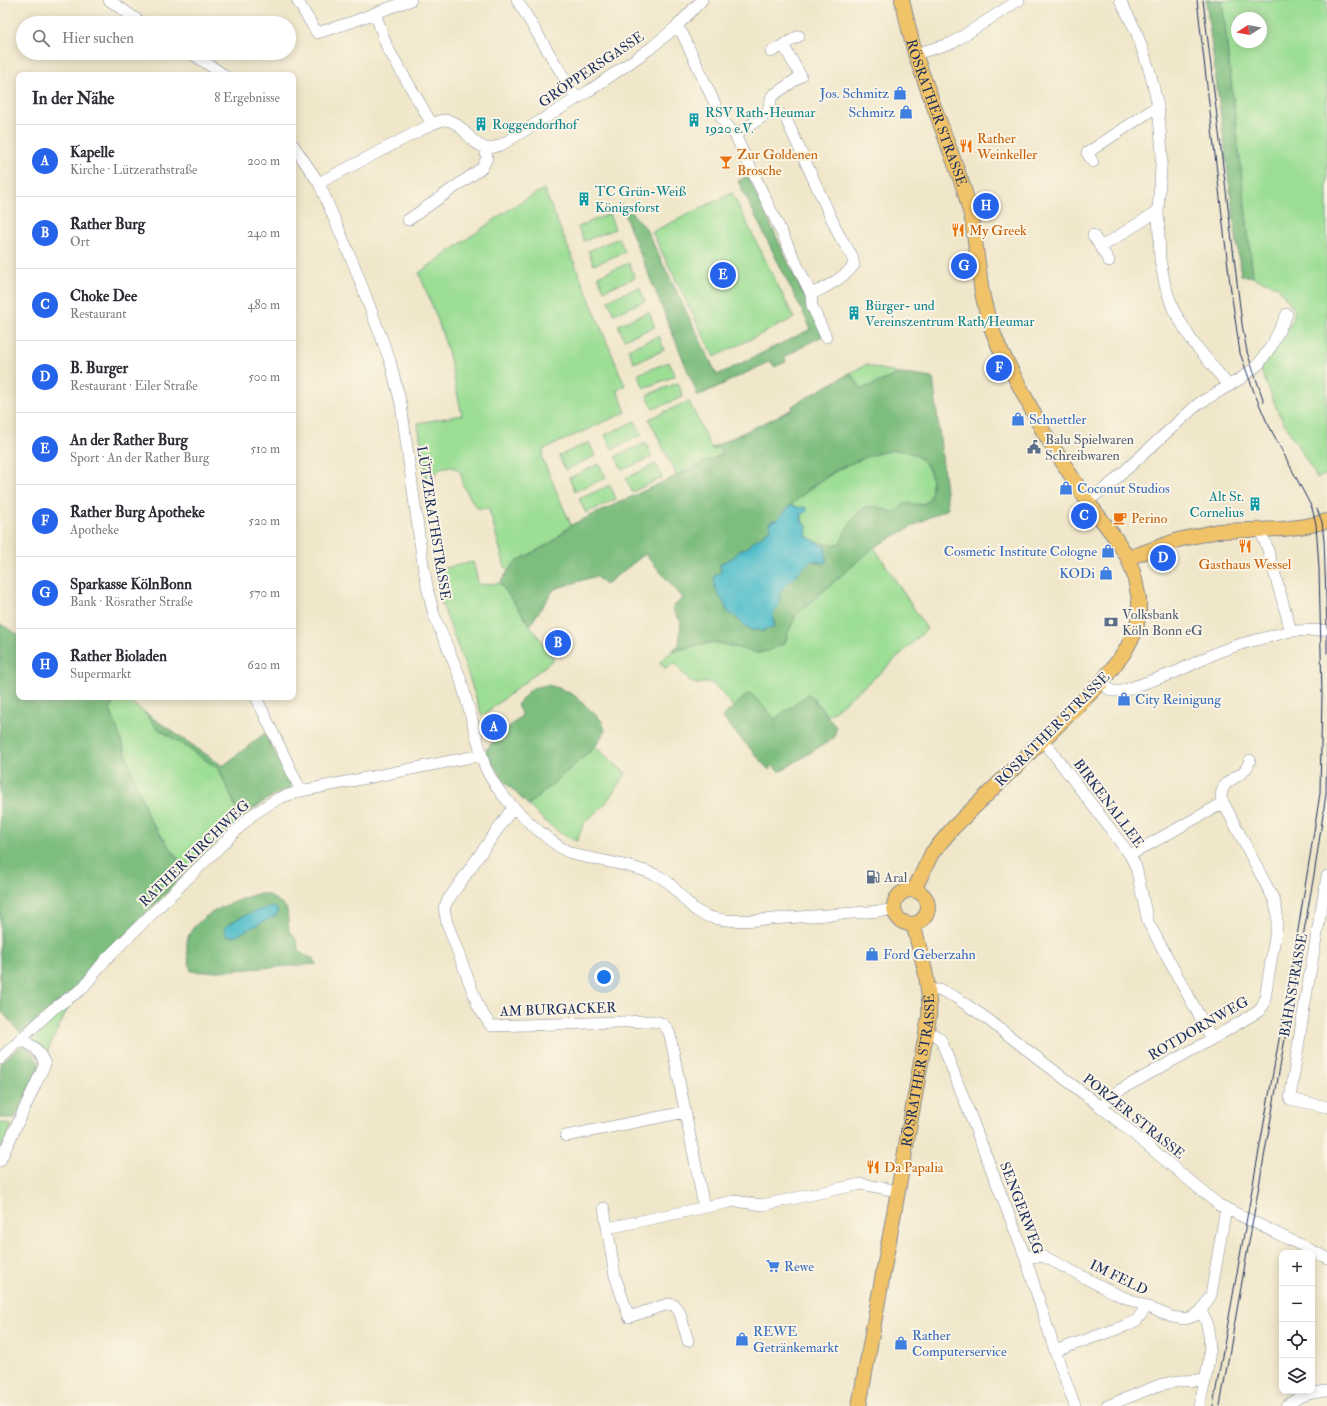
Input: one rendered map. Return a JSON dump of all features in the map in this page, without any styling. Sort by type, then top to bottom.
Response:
[{"type":"main road","name":"RÖSRATHER STRASSE","points":[[902,0],[915,54],[964,189],[972,219],[982,293],[989,322],[999,347],[1043,431],[1087,501],[1114,536],[1128,558],[1134,575],[1139,599],[1136,631],[1124,653],[1101,683],[966,815],[932,853],[914,890]]},
{"type":"main road","points":[[1128,558],[1178,540],[1218,531],[1260,530],[1306,526],[1327,521]]},
{"type":"main road","points":[[914,890],[923,895],[928,905],[926,915],[919,922],[908,924],[899,920],[894,910],[895,900],[903,892],[914,890]]},
{"type":"main road","name":"RÖSRATHER STRASSE","points":[[859,1406],[930,1006],[929,990],[913,924]]},
{"type":"street","points":[[109,0],[132,16]]},
{"type":"street","points":[[297,0],[317,33],[352,22],[411,0]]},
{"type":"street","points":[[517,0],[576,99]]},
{"type":"street","points":[[915,54],[952,43],[1019,0]]},
{"type":"street","points":[[1120,0],[1136,31],[1150,72],[1158,106],[1162,152],[1158,211],[1160,260],[1165,286],[1173,309],[1192,341],[1229,386]]},
{"type":"street","name":"GRÖPPERSGASSE","points":[[485,148],[501,145],[576,99],[650,48],[677,26],[697,2]]},
{"type":"street","points":[[375,13],[387,47],[432,124]]},
{"type":"street","points":[[677,26],[683,35],[722,120],[735,135],[811,294],[812,306],[826,337]]},
{"type":"street","points":[[771,52],[799,36]]},
{"type":"street","points":[[767,114],[772,96],[802,76],[783,45]]},
{"type":"street","points":[[202,60],[220,72]]},
{"type":"street","points":[[1093,162],[1087,153],[1158,106]]},
{"type":"street","points":[[735,135],[767,114],[776,112],[785,118],[840,235],[852,256],[854,265],[850,271],[818,292],[811,294]]},
{"type":"street","points":[[319,183],[432,124],[443,120],[454,122],[473,140],[485,148],[487,158],[482,168],[408,220]]},
{"type":"street","name":"LÜTZERATHSTRASSE","points":[[296,149],[319,183],[357,274],[392,368],[401,404],[423,564],[434,615],[460,677],[481,755],[490,778],[505,798],[515,809],[551,841],[573,854],[635,868],[657,875],[668,881],[696,910],[707,916],[738,921],[894,910]]},
{"type":"street","points":[[1101,247],[1158,211]]},
{"type":"street","points":[[1093,235],[1109,261]]},
{"type":"street","points":[[1087,501],[1107,487],[1198,404],[1229,386],[1258,365],[1272,345],[1287,314]]},
{"type":"street","points":[[1260,530],[1267,547],[1291,631]]},
{"type":"street","points":[[1101,683],[1112,691],[1122,690],[1176,672],[1218,652],[1241,644],[1291,631],[1327,630]]},
{"type":"street","points":[[257,700],[301,791]]},
{"type":"street","name":"BIRKENALLEE","points":[[1043,740],[1130,855],[1136,867],[1148,922],[1212,1039]]},
{"type":"street","name":"RATHER KIRCHWEG","points":[[0,1059],[53,1009],[82,989],[106,959],[252,815],[278,798],[301,791],[481,755]]},
{"type":"street","points":[[1130,855],[1223,803],[1221,792],[1226,782],[1245,771],[1250,760]]},
{"type":"street","name":"ROTDORNWEG","points":[[1101,1107],[1118,1091],[1259,1011],[1264,1004],[1277,925],[1277,912],[1274,900],[1223,803]]},
{"type":"street","name":"AM BURGACKER","points":[[515,809],[509,812],[444,908],[446,923],[479,1008],[491,1026],[652,1021],[661,1022],[667,1027],[670,1035],[704,1207]]},
{"type":"street","name":"BAHNSTRASSE","points":[[1327,876],[1290,1099],[1327,1107]]},
{"type":"street","name":"PORZER STRASSE","points":[[929,990],[943,991],[955,997],[1028,1049],[1101,1107],[1219,1205],[1327,1258]]},
{"type":"street","name":"SENGERWEG","points":[[926,1033],[936,1035],[941,1040],[1025,1256],[1055,1351],[1075,1406]]},
{"type":"street","points":[[0,1161],[45,1064],[38,1050],[29,1043],[20,1040]]},
{"type":"street","points":[[566,1136],[685,1112]]},
{"type":"street","points":[[608,1228],[734,1201],[763,1205],[861,1184],[898,1191]]},
{"type":"street","points":[[604,1208],[615,1276],[629,1317],[668,1304],[674,1305],[680,1313],[688,1341]]},
{"type":"street","points":[[1199,1406],[1209,1357],[1210,1338],[1207,1321],[1201,1311],[1211,1295],[1226,1208]]},
{"type":"street","name":"IM FELD","points":[[1025,1256],[1045,1257],[1116,1294],[1172,1317],[1185,1319],[1194,1316],[1201,1311]]},
{"type":"street","points":[[1055,1351],[1125,1326],[1137,1320],[1146,1307]]},
{"type":"street","points":[[1107,1406],[1159,1385],[1205,1380]]},
{"type":"street","points":[[1286,1406],[1299,1396],[1314,1392],[1327,1391]]},
{"type":"green space","points":[[1206,0],[1222,0],[1253,277],[1241,275]]},
{"type":"green space","points":[[1222,0],[1327,0],[1327,474],[1317,478],[1279,414],[1260,368],[1292,321],[1295,310],[1278,287],[1253,277]]},
{"type":"green space","points":[[748,176],[803,294],[825,336],[820,337],[784,357],[786,362],[774,367],[771,361],[698,396],[620,204],[629,210],[645,227],[717,375],[811,329],[738,181]]},
{"type":"green space","points":[[544,189],[625,386],[617,390],[626,412],[544,449],[542,458],[571,525],[552,542],[515,563],[508,571],[505,567],[489,509],[479,508],[472,502],[462,484],[462,477],[459,471],[455,468],[443,467],[435,476],[434,483],[427,484],[418,423],[462,415],[448,351],[419,273],[511,208]]},
{"type":"green space","points":[[732,193],[794,318],[714,357],[652,232]]},
{"type":"green space","points":[[609,214],[615,229],[584,241],[578,227]]},
{"type":"green space","points":[[619,238],[625,252],[594,265],[588,251]]},
{"type":"green space","points":[[629,263],[635,278],[604,290],[598,276]]},
{"type":"green space","points":[[639,287],[645,301],[614,314],[608,300]]},
{"type":"green space","points":[[649,312],[655,327],[624,339],[618,325]]},
{"type":"green space","points":[[659,336],[664,350],[634,363],[628,349]]},
{"type":"green space","points":[[669,362],[675,376],[644,388],[638,374]]},
{"type":"green space","points":[[867,364],[899,374],[862,389],[850,373]]},
{"type":"green space","points":[[850,373],[862,389],[899,374],[933,378],[948,509],[874,547],[796,615],[785,643],[767,651],[758,653],[714,642],[672,651],[679,645],[681,622],[672,608],[683,598],[645,554],[605,585],[596,576],[554,589],[530,625],[500,583],[514,563],[552,542],[571,525],[723,454],[719,447],[713,449],[711,448],[793,409],[792,406]],"holes":[[[895,450],[915,455],[921,459],[929,469],[932,490],[926,503],[905,504],[896,512],[872,506],[861,510],[851,521],[839,543],[823,544],[825,547],[826,561],[822,563],[811,560],[780,591],[777,609],[772,613],[774,624],[773,628],[765,629],[764,631],[759,629],[753,631],[741,623],[734,615],[728,613],[715,587],[719,573],[721,572],[720,564],[734,557],[738,552],[759,539],[771,529],[769,523],[777,520],[810,488],[838,469],[883,452]]]},
{"type":"green space","points":[[678,383],[683,397],[653,409],[647,395]]},
{"type":"green space","points":[[689,401],[711,448],[713,449],[719,446],[723,454],[677,476],[649,419]]},
{"type":"green space","points":[[635,421],[642,435],[612,449],[605,435]]},
{"type":"green space","points":[[589,442],[595,456],[565,470],[559,456]]},
{"type":"green space","points":[[646,443],[652,457],[622,470],[616,456]]},
{"type":"green space","points":[[895,450],[916,455],[929,470],[932,490],[931,496],[926,502],[923,504],[905,506],[896,512],[891,512],[881,508],[845,531],[843,540],[838,544],[824,544],[806,536],[807,526],[802,520],[805,507],[800,508],[791,505],[826,477],[852,463],[865,457]]},
{"type":"green space","points":[[599,464],[606,478],[575,491],[569,478]]},
{"type":"green space","points":[[656,464],[662,478],[632,492],[626,478]]},
{"type":"green space","points":[[610,485],[616,499],[586,513],[579,499]]},
{"type":"green space","points":[[874,547],[927,629],[885,669],[828,716],[809,694],[775,719],[750,693],[733,707],[713,684],[709,682],[698,684],[694,683],[684,675],[675,662],[665,668],[660,662],[672,651],[714,642],[758,653],[785,643],[787,633],[796,615]]},
{"type":"green space","points":[[473,562],[479,585],[500,583],[554,659],[482,716],[440,599],[435,570]]},
{"type":"green space","points":[[0,624],[16,633],[16,700],[115,700],[110,709],[149,819],[187,871],[71,992],[21,1033],[0,1010]]},
{"type":"green space","points":[[547,685],[559,688],[574,695],[602,721],[605,731],[595,747],[528,805],[504,781],[485,751],[503,731],[522,715],[517,705],[532,688]]},
{"type":"green space","points":[[750,692],[775,719],[809,694],[836,727],[834,738],[781,771],[777,770],[772,765],[769,770],[722,717]]},
{"type":"green space","points":[[115,700],[127,700],[144,712],[156,727],[219,769],[241,819],[187,871],[149,819],[110,709]]},
{"type":"green space","points":[[144,712],[223,766],[265,733],[292,788],[265,801],[241,819],[219,769],[156,727]]},
{"type":"green space","points":[[595,747],[626,773],[605,804],[584,823],[577,841],[557,830],[528,805]]},
{"type":"green space","points":[[257,894],[267,894],[284,905],[287,910],[289,931],[296,939],[299,950],[304,955],[314,959],[316,964],[205,972],[191,971],[187,941],[192,929],[208,915],[228,904]]},
{"type":"green space","points":[[65,1005],[68,1008],[46,1054],[27,1038]]},
{"type":"green space","points":[[28,1046],[39,1063],[39,1069],[15,1118],[0,1118],[0,1063],[19,1047]]},
{"type":"green space","points":[[0,1122],[12,1125],[0,1151]]},
{"type":"water","points":[[791,505],[800,508],[805,507],[807,509],[807,511],[802,514],[803,523],[807,526],[806,536],[825,547],[826,562],[822,563],[811,560],[784,587],[779,595],[779,606],[773,613],[773,628],[765,629],[762,632],[759,629],[753,631],[741,623],[734,615],[728,613],[716,589],[714,580],[715,575],[721,572],[720,564],[734,557],[738,552],[763,536],[765,532],[771,529],[769,523],[777,520]]},
{"type":"water","points":[[271,907],[276,909],[278,912],[277,915],[235,936],[227,936],[225,933],[225,927],[235,920],[252,912]]},
{"type":"tram line","points":[[1197,0],[1230,284],[1240,353],[1266,420],[1312,508],[1316,524],[1319,568],[1322,695],[1320,793],[1291,973],[1213,1406]]},
{"type":"tram line","points":[[1203,0],[1242,324],[1247,352],[1264,402]]},
{"type":"tram line","points":[[1317,509],[1322,522],[1324,540],[1327,628]]},
{"type":"tram line","points":[[1327,634],[1327,653]]},
{"type":"tram line","points":[[1220,1406],[1315,869],[1326,794],[1327,739]]},
{"type":"place","name":"Jos. Schmitz","points":[[900,93]]},
{"type":"place","name":"Schmitz","points":[[906,112]]},
{"type":"place","name":"RSV Rath-Heumar 1920 e.V.","points":[[694,120]]},
{"type":"place","name":"Roggendorfhof","points":[[481,124]]},
{"type":"place","name":"Rather Weinkeller","points":[[966,146]]},
{"type":"place","name":"Zur Goldenen Brosche","points":[[726,162]]},
{"type":"place","name":"TC Grün-Weiß Königsforst","points":[[584,199]]},
{"type":"place","name":"Rather Bioladen","points":[[986,206]]},
{"type":"place","name":"My Greek","points":[[958,230]]},
{"type":"place","name":"Sparkasse KölnBonn","points":[[964,266]]},
{"type":"place","name":"An der Rather Burg","points":[[723,275]]},
{"type":"place","name":"Bürger- und Vereinszentrum Rath/Heumar","points":[[854,313]]},
{"type":"place","name":"Rather Burg Apotheke","points":[[999,368]]},
{"type":"place","name":"Schnettler","points":[[1018,419]]},
{"type":"place","name":"Balu Spielwaren Schreibwaren","points":[[1034,447]]},
{"type":"place","name":"Coconut Studios","points":[[1066,488]]},
{"type":"place","name":"Alt St. Cornelius","points":[[1255,504]]},
{"type":"place","name":"Choke Dee","points":[[1084,516]]},
{"type":"place","name":"Perino","points":[[1120,518]]},
{"type":"place","name":"Gasthaus Wessel","points":[[1245,546]]},
{"type":"place","name":"Cosmetic Institute Cologne","points":[[1108,551]]},
{"type":"place","name":"B. Burger","points":[[1163,558]]},
{"type":"place","name":"KODi","points":[[1106,573]]},
{"type":"place","name":"Volksbank Köln Bonn eG","points":[[1111,622]]},
{"type":"place","name":"Rather Burg","points":[[558,643]]},
{"type":"place","name":"City Reinigung","points":[[1124,699]]},
{"type":"place","name":"Kapelle","points":[[494,727]]},
{"type":"place","name":"Aral","points":[[873,877]]},
{"type":"place","name":"Ford Geberzahn","points":[[872,954]]},
{"type":"place","name":"Da Papalia","points":[[873,1167]]},
{"type":"place","name":"Rewe","points":[[773,1266]]},
{"type":"place","name":"REWE Getränkemarkt","points":[[742,1339]]},
{"type":"place","name":"Rather Computerservice","points":[[901,1343]]}]
